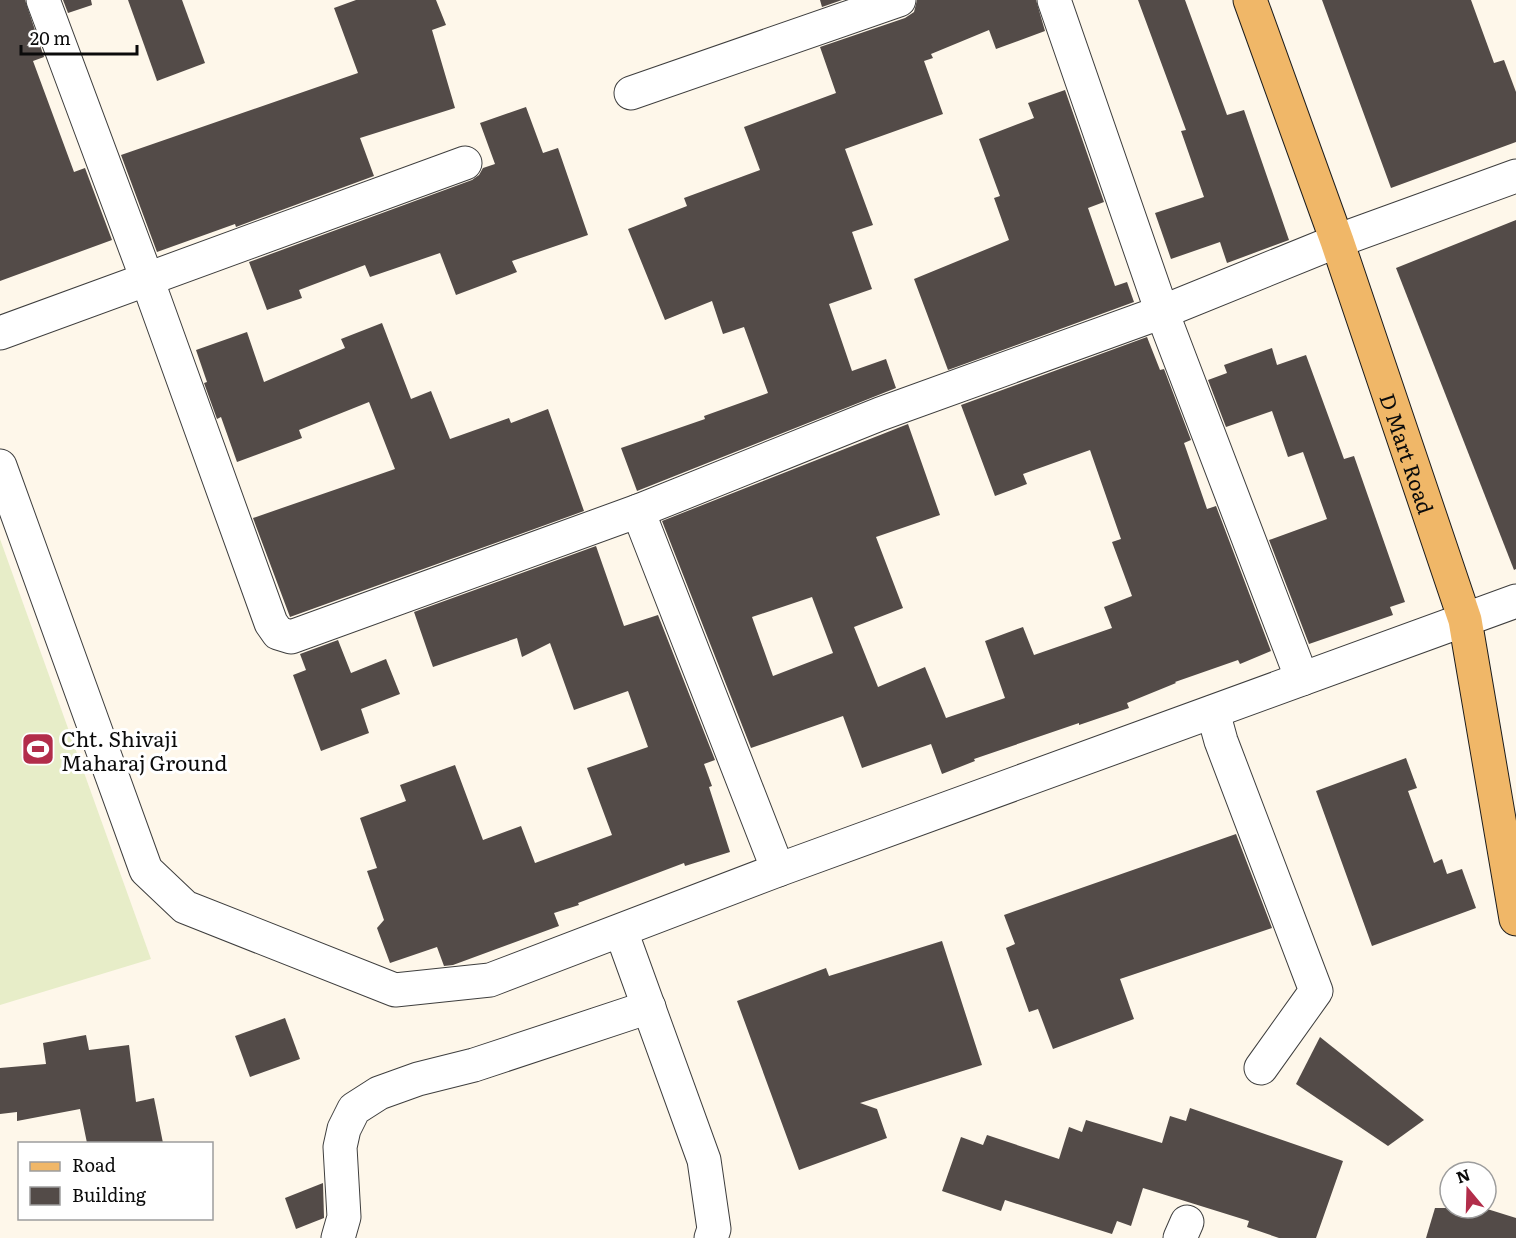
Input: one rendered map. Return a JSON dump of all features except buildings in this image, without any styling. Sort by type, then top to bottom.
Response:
[{"type":"main road","name":"D Mart Road","points":[[1250,0],[1337,241],[1465,620],[1516,919]]},
{"type":"street","points":[[43,0],[271,623],[278,633],[291,637],[638,511],[889,410],[1162,312],[1337,241],[1516,176]]},
{"type":"street","points":[[631,93],[899,0]]},
{"type":"street","points":[[1054,0],[1162,312],[1302,679]]},
{"type":"street","points":[[0,333],[465,162]]},
{"type":"street","points":[[0,466],[146,870],[185,907],[395,990],[490,980],[778,870],[1516,601]]},
{"type":"street","points":[[638,511],[778,870]]},
{"type":"street","points":[[1213,712],[1221,741],[1316,991],[1261,1068]]},
{"type":"street","points":[[621,931],[704,1160],[714,1229],[711,1238]]},
{"type":"street","points":[[338,1238],[344,1217],[339,1147],[344,1129],[354,1109],[379,1093],[418,1079],[474,1065],[649,1007]]},
{"type":"green space","name":"Cht. Shivaji Maharaj Ground","points":[[0,539],[151,959],[0,1005]]},
{"type":"place","name":"Cht. Shivaji Maharaj Ground","points":[[38,749]]}]
